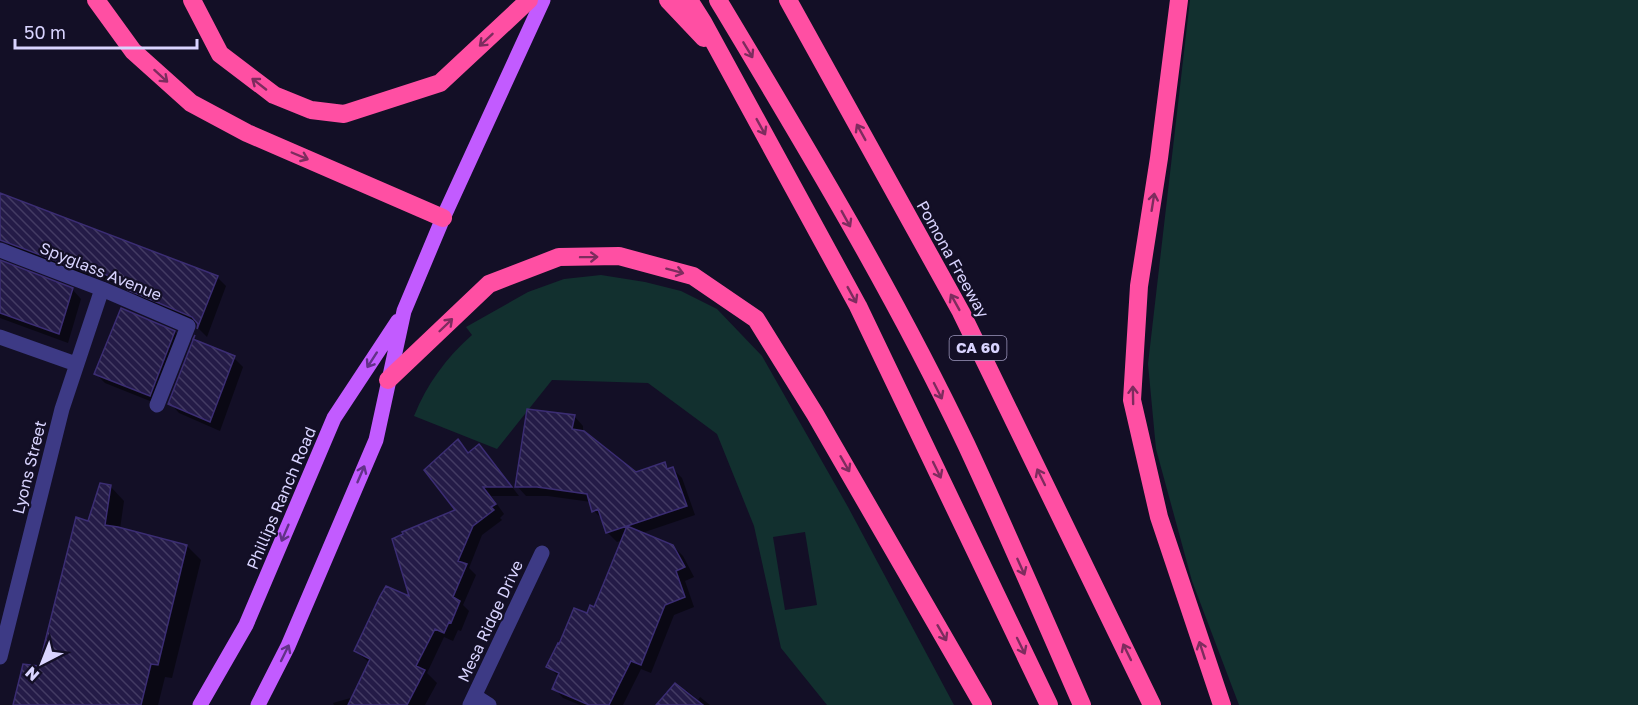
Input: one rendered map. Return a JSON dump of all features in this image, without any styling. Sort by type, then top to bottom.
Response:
[{"type":"highway","points":[[96,0],[133,51],[191,103],[247,133],[443,218]]},
{"type":"highway","points":[[192,0],[220,54],[274,95],[311,110],[345,114],[440,83],[529,0]]},
{"type":"highway","points":[[668,0],[723,57]]},
{"type":"highway","points":[[689,0],[723,57],[858,306],[1049,705]]},
{"type":"highway","points":[[718,0],[812,158],[907,330],[965,443],[1082,705]]},
{"type":"highway","name":"Pomona Freeway","points":[[788,0],[961,312],[1152,705]]},
{"type":"highway","points":[[1179,0],[1159,158],[1139,286],[1132,400],[1159,517],[1222,705]]},
{"type":"highway","points":[[388,380],[489,284],[559,258],[619,256],[693,276],[756,319],[815,414],[983,705]]},
{"type":"main road","name":"Phillips Ranch Road","points":[[258,705],[288,646],[376,440],[404,311],[443,218],[543,0]]},
{"type":"main road","name":"Phillips Ranch Road","points":[[200,705],[246,625],[334,418],[404,311]]},
{"type":"street","name":"Spyglass Avenue","points":[[0,250],[102,289],[188,326],[157,405]]},
{"type":"street","name":"Lyons Street","points":[[0,657],[62,409],[102,289]]},
{"type":"street","points":[[0,337],[76,364]]},
{"type":"street","name":"Mesa Ridge Drive","points":[[472,701],[542,553]]},
{"type":"street","points":[[472,701],[489,705]]},
{"type":"green space","points":[[1190,0],[1638,0],[1638,705],[1239,705],[1192,581],[1156,449],[1148,364]]},
{"type":"green space","points":[[601,275],[681,291],[717,309],[762,356],[848,507],[954,705],[827,705],[781,648],[754,526],[717,434],[648,383],[552,380],[497,449],[414,416],[438,372],[472,335],[466,327],[528,292],[564,279]],"holes":[[[805,532],[817,605],[785,610],[773,537]]]},
{"type":"building","points":[[0,193],[218,276],[197,329],[198,324],[192,317],[128,290],[131,284],[79,265],[78,269],[0,240]]},
{"type":"building","points":[[0,260],[73,288],[59,334],[0,313]]},
{"type":"building","points":[[121,308],[175,331],[150,396],[94,374]]},
{"type":"building","points":[[193,339],[235,356],[210,422],[168,404]]},
{"type":"building","points":[[527,409],[575,415],[572,429],[584,431],[636,472],[665,462],[667,469],[673,467],[687,506],[606,533],[598,509],[592,512],[587,494],[537,487],[515,487]]},
{"type":"building","points":[[458,439],[468,453],[479,444],[512,487],[483,487],[496,504],[491,507],[494,510],[473,526],[458,561],[467,564],[453,597],[460,601],[444,633],[435,629],[416,666],[425,670],[407,705],[348,705],[370,659],[354,651],[380,596],[386,586],[409,596],[392,539],[403,534],[402,532],[455,510],[424,470]]},
{"type":"building","points":[[100,483],[111,485],[105,525],[187,545],[158,665],[151,664],[141,705],[13,705],[23,664],[39,666],[76,517],[88,521]]},
{"type":"building","points":[[627,526],[673,545],[685,567],[676,571],[685,597],[665,605],[641,665],[631,661],[609,705],[589,705],[552,689],[559,673],[546,667],[559,644],[574,608],[587,613],[590,605],[594,607]]},
{"type":"building","points":[[675,683],[703,705],[656,705]]}]
